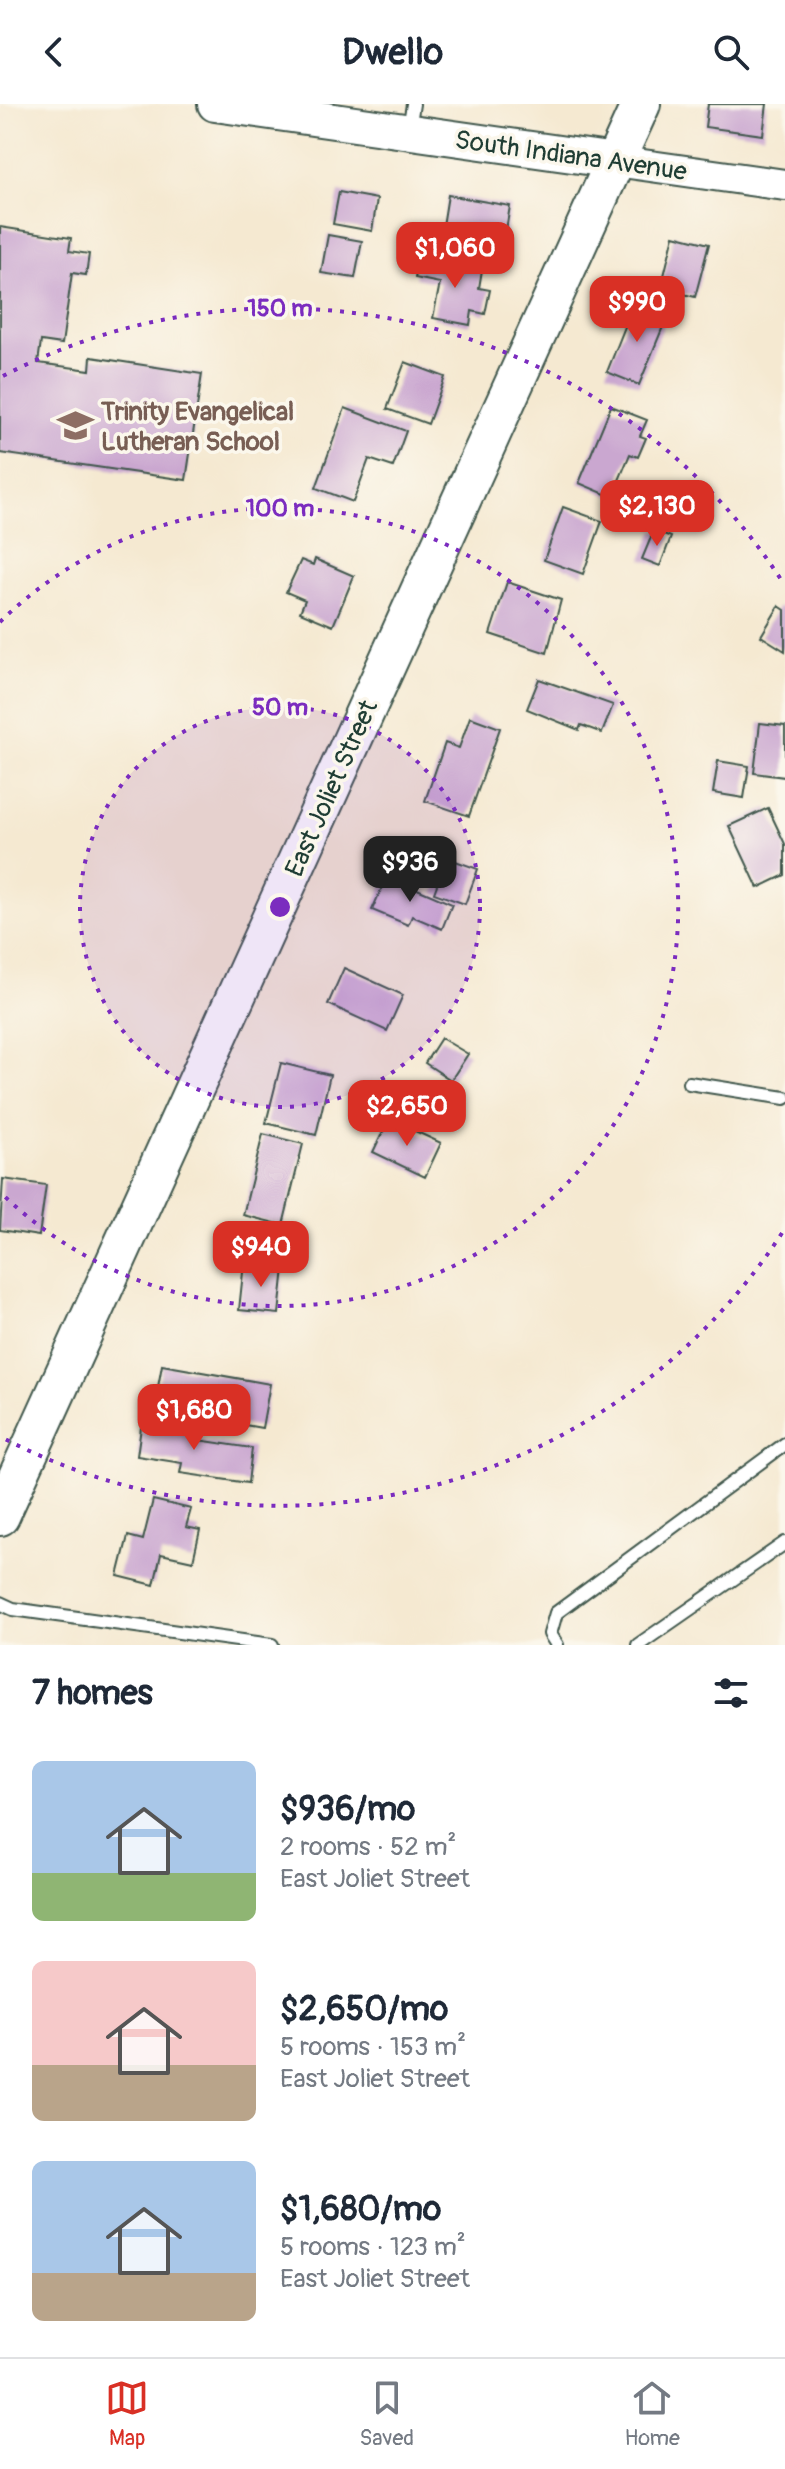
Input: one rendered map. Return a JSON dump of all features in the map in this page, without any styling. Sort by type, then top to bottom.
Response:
[{"type":"main road","name":"South Indiana Avenue","points":[[215,104],[410,118],[615,161]]},
{"type":"main road","name":"East Joliet Street","points":[[0,1516],[641,104]]},
{"type":"street","name":"South Indiana Avenue","points":[[615,161],[785,185]]},
{"type":"lane","points":[[689,1083],[785,1098]]},
{"type":"lane","points":[[557,1645],[550,1634],[556,1613],[785,1444]]},
{"type":"lane","points":[[638,1645],[785,1543]]},
{"type":"lane","points":[[0,1603],[13,1609],[272,1645]]},
{"type":"building","points":[[708,104],[767,104],[763,135],[705,127]]},
{"type":"building","points":[[339,192],[377,199],[372,231],[333,224]]},
{"type":"building","points":[[448,195],[510,206],[504,242],[442,232]]},
{"type":"building","points":[[0,227],[71,238],[69,251],[89,254],[86,275],[72,273],[62,344],[41,341],[38,363],[90,370],[91,357],[202,374],[186,480],[0,453]]},
{"type":"building","points":[[328,235],[362,241],[355,278],[321,273]]},
{"type":"building","points":[[674,235],[709,244],[695,297],[661,288]]},
{"type":"building","points":[[419,258],[482,270],[479,288],[490,290],[485,314],[472,311],[470,325],[433,318],[440,283],[415,278]]},
{"type":"building","points":[[634,304],[667,317],[639,385],[607,372]]},
{"type":"building","points":[[405,362],[445,377],[428,424],[387,409]]},
{"type":"building","points":[[611,406],[647,420],[640,436],[646,438],[638,457],[630,454],[612,497],[579,483]]},
{"type":"building","points":[[345,408],[406,431],[393,467],[369,459],[353,502],[316,488]]},
{"type":"building","points":[[563,507],[602,521],[583,574],[544,560]]},
{"type":"building","points":[[654,530],[671,537],[660,566],[642,559]]},
{"type":"building","points":[[315,559],[354,576],[333,626],[300,612],[305,600],[286,592],[301,560],[313,565]]},
{"type":"building","points":[[507,582],[561,600],[547,653],[490,634]]},
{"type":"building","points":[[779,606],[785,610],[785,651],[761,636]]},
{"type":"building","points":[[539,679],[613,705],[602,733],[581,725],[579,730],[527,709]]},
{"type":"building","points":[[470,717],[500,728],[469,816],[425,801],[445,743],[459,748]]},
{"type":"building","points":[[760,723],[785,726],[785,777],[754,773]]},
{"type":"building","points":[[718,761],[749,766],[744,798],[713,793]]},
{"type":"building","points":[[768,808],[785,844],[785,875],[758,888],[729,826]]},
{"type":"building","points":[[447,858],[478,869],[465,904],[434,893]]},
{"type":"building","points":[[387,876],[452,904],[442,929],[412,916],[408,925],[372,910]]},
{"type":"building","points":[[344,968],[403,995],[387,1031],[328,1004]]},
{"type":"building","points":[[441,1038],[468,1054],[451,1080],[425,1063]]},
{"type":"building","points":[[281,1063],[330,1075],[316,1135],[266,1123]]},
{"type":"building","points":[[389,1119],[441,1143],[425,1177],[373,1152]]},
{"type":"building","points":[[263,1134],[303,1144],[283,1225],[243,1215]]},
{"type":"building","points":[[3,1179],[46,1185],[39,1236],[0,1230]]},
{"type":"building","points":[[244,1263],[284,1268],[279,1314],[239,1310]]},
{"type":"building","points":[[162,1365],[270,1384],[262,1428],[154,1409]]},
{"type":"building","points":[[142,1420],[192,1427],[191,1439],[252,1448],[248,1483],[180,1473],[182,1463],[137,1456]]},
{"type":"building","points":[[153,1500],[191,1509],[186,1527],[200,1530],[193,1561],[161,1554],[154,1585],[118,1576],[128,1536],[143,1540]]},
{"type":"place","name":"Trinity Evangelical Lutheran School","points":[[75,426]]}]
